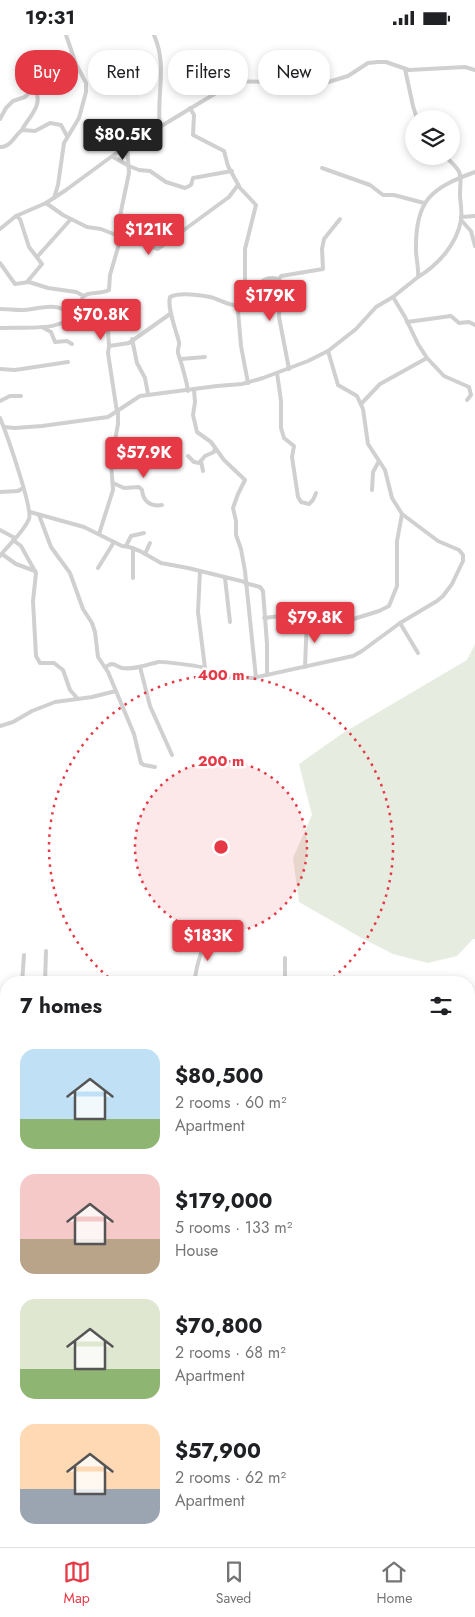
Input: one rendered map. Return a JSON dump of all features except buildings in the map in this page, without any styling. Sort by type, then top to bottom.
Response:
[{"type":"street","points":[[54,198],[67,136],[79,118],[86,88],[86,83],[76,64],[66,35]]},
{"type":"street","points":[[154,35],[160,50],[162,73],[159,107],[160,127]]},
{"type":"street","points":[[0,229],[16,216],[54,198],[134,140],[239,81],[308,85],[348,76],[361,67],[373,63],[386,63],[405,69],[465,67],[475,71]]},
{"type":"street","points":[[405,69],[414,110]]},
{"type":"street","points":[[0,119],[6,108],[13,101],[25,97],[30,92],[36,92],[38,95],[37,105],[31,117],[10,143],[0,147]]},
{"type":"street","points":[[190,108],[194,115],[193,135],[224,151],[228,166],[238,185],[255,203],[256,207],[245,249],[244,300],[238,311],[241,346],[248,383]]},
{"type":"street","points":[[22,130],[32,131],[46,124],[56,123],[62,127],[67,136]]},
{"type":"street","points":[[69,320],[79,311],[80,302],[84,296],[89,293],[105,292],[109,289],[129,177],[127,146]]},
{"type":"street","points":[[113,157],[139,170],[150,171],[166,182],[187,188],[191,185],[193,178],[232,171]]},
{"type":"street","points":[[4,427],[42,426],[108,417],[140,396],[248,383],[308,361],[328,351],[356,329],[376,307],[393,297],[435,265],[444,254],[456,233],[461,218],[462,176],[454,165]]},
{"type":"street","points":[[322,168],[370,185],[383,195],[394,195],[424,203]]},
{"type":"street","points":[[418,277],[416,247],[420,216],[424,203],[430,196],[449,182],[475,172]]},
{"type":"street","points":[[46,203],[87,227],[101,229],[154,248],[160,248],[229,197],[238,185]]},
{"type":"street","points":[[16,216],[20,219],[29,247],[41,262],[41,266],[27,282]]},
{"type":"street","points":[[461,218],[475,216]]},
{"type":"street","points":[[461,218],[470,231],[475,246]]},
{"type":"street","points":[[37,257],[71,219]]},
{"type":"street","points":[[279,279],[282,276],[323,269],[322,249],[324,239],[340,219]]},
{"type":"street","points":[[0,263],[14,284],[27,282],[76,292],[84,296]]},
{"type":"street","points":[[245,293],[253,290],[261,281],[272,277],[279,279]]},
{"type":"street","points":[[279,279],[279,317],[288,369]]},
{"type":"street","points":[[240,305],[234,306],[209,297],[173,295],[170,298],[171,315],[180,344],[178,350],[195,402],[193,411],[196,428],[199,434],[211,442],[224,460],[245,480],[233,508],[236,521],[236,535],[241,549],[256,678]]},
{"type":"street","points":[[393,297],[427,358],[444,376],[469,387],[471,395],[468,400]]},
{"type":"street","points":[[99,534],[112,495],[111,463],[118,425],[108,353],[108,329],[130,301]]},
{"type":"street","points":[[234,306],[238,311]]},
{"type":"street","points":[[0,309],[25,310],[42,307],[62,309],[66,311],[69,320]]},
{"type":"street","points":[[109,346],[126,344],[171,315]]},
{"type":"street","points":[[407,322],[451,317],[459,323],[469,322],[475,325]]},
{"type":"street","points":[[0,328],[42,327],[69,320],[90,318]]},
{"type":"street","points":[[56,324],[52,332],[55,341],[67,341],[72,344]]},
{"type":"street","points":[[42,327],[52,332]]},
{"type":"street","points":[[132,339],[136,359],[145,378],[148,394]]},
{"type":"street","points":[[200,571],[198,613],[206,673],[212,677],[256,678],[353,656],[443,596],[452,584],[464,559],[459,550],[438,541],[402,514],[392,497],[387,473],[368,444],[361,404],[356,394],[338,385],[328,351]]},
{"type":"street","points":[[181,359],[206,357]]},
{"type":"street","points":[[361,404],[380,384],[427,358]]},
{"type":"street","points":[[0,369],[15,370],[68,362]]},
{"type":"street","points":[[277,373],[281,401],[281,428],[284,438],[294,446],[292,454],[298,497],[301,502],[309,504],[316,493]]},
{"type":"street","points":[[0,401],[10,397],[21,396]]},
{"type":"street","points":[[1,420],[30,512],[29,519],[19,535],[1,553],[16,565],[35,571]]},
{"type":"street","points":[[188,456],[197,463],[205,456],[214,452],[215,448]]},
{"type":"street","points":[[201,461],[203,471]]},
{"type":"street","points":[[372,490],[373,472],[379,461]]},
{"type":"street","points":[[113,483],[124,488],[139,487],[146,501],[157,506],[162,505]]},
{"type":"street","points":[[0,492],[18,491],[23,488]]},
{"type":"street","points":[[30,512],[84,527],[114,542],[134,548],[161,563],[200,571],[263,589],[264,618],[268,644],[267,675]]},
{"type":"street","points":[[264,618],[289,615],[344,622],[389,606],[397,585],[397,541],[402,514]]},
{"type":"street","points":[[39,515],[51,547],[70,573],[83,609],[92,623],[98,657],[105,667],[116,691],[136,740],[141,763],[155,767]]},
{"type":"street","points":[[0,530],[21,546],[35,571],[33,601],[36,656],[40,663],[52,663],[62,670],[70,690],[78,699]]},
{"type":"street","points":[[126,546],[131,536],[144,533]]},
{"type":"street","points":[[98,568],[114,542]]},
{"type":"street","points":[[145,554],[150,543]]},
{"type":"street","points":[[133,578],[134,548]]},
{"type":"street","points":[[225,578],[230,622]]},
{"type":"street","points":[[306,667],[307,617]]},
{"type":"street","points":[[400,623],[418,653]]},
{"type":"street","points":[[105,667],[111,664],[123,668],[140,667],[162,661],[205,667]]},
{"type":"street","points":[[140,667],[150,706],[172,755]]},
{"type":"street","points":[[0,726],[13,722],[32,711],[55,702],[116,691]]},
{"type":"street","points":[[195,976],[205,938]]},
{"type":"street","points":[[45,976],[46,951]]},
{"type":"street","points":[[22,976],[24,955]]},
{"type":"street","points":[[285,958],[285,976]]},
{"type":"shaded area","points":[[475,644],[475,939],[457,956],[428,963],[393,954],[299,902],[293,858],[312,815],[299,764],[343,733],[467,660]]}]
